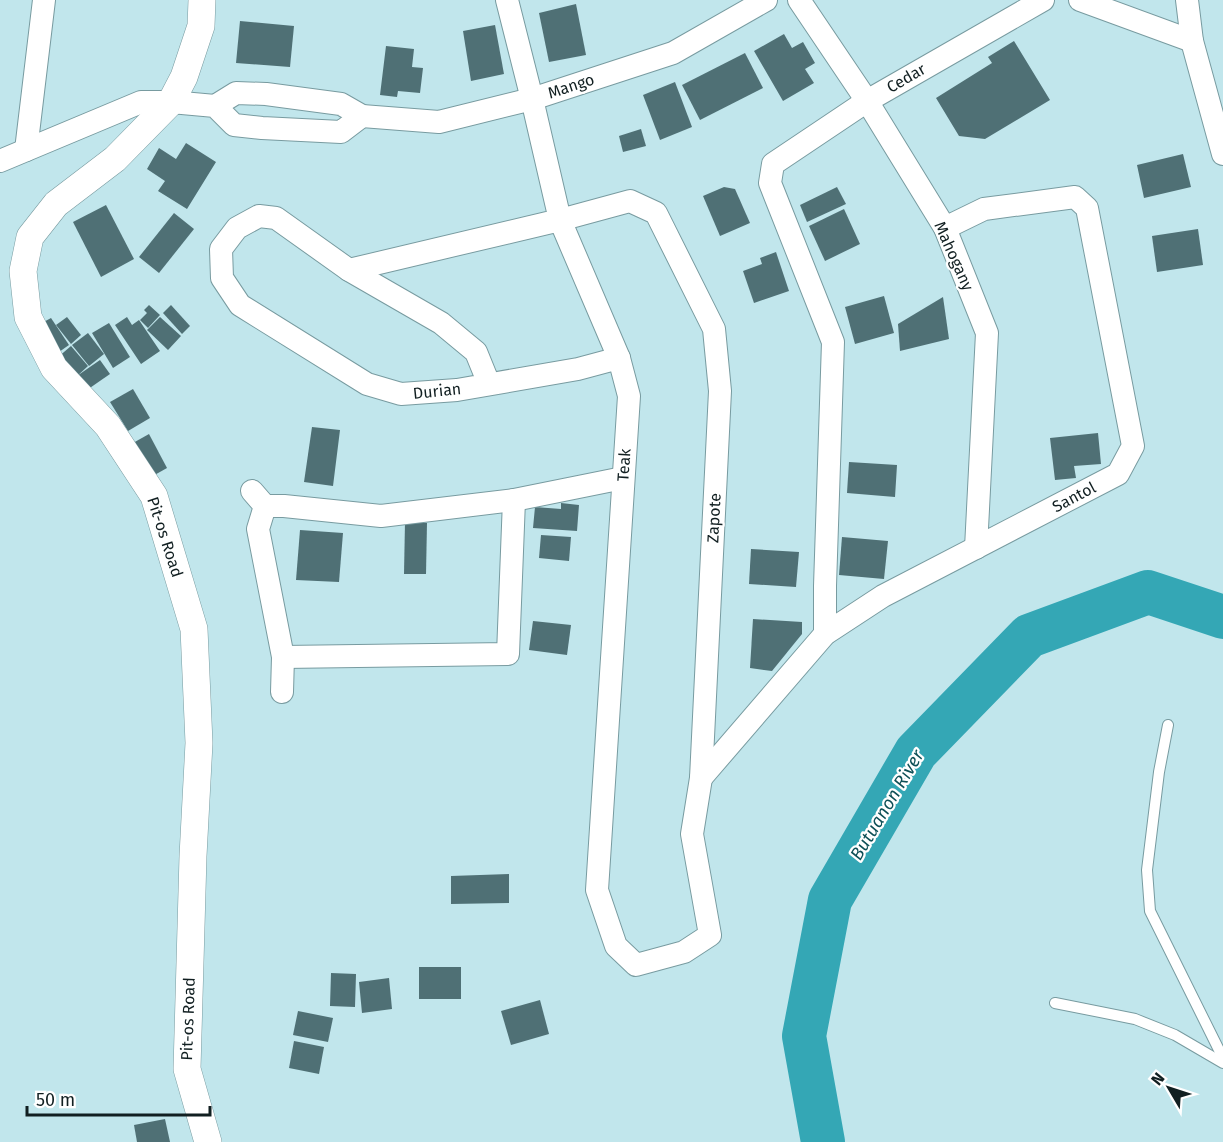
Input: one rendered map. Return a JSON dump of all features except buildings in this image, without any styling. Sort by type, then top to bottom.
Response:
[{"type":"street","points":[[26,150],[44,0]]},
{"type":"street","name":"Pit-os Road","points":[[202,0],[201,26],[184,78],[171,102],[115,159],[56,204],[30,237],[23,271],[28,317],[54,368],[108,426],[154,496],[194,629],[199,743],[193,856],[187,1069],[208,1142]]},
{"type":"street","name":"Teak","points":[[507,0],[561,220],[619,358],[629,396],[597,890],[616,946],[636,965],[684,952],[710,935]]},
{"type":"street","name":"Mango","points":[[215,106],[236,93],[266,94],[342,104],[362,116],[439,122],[532,99],[674,53],[766,0]]},
{"type":"street","name":"Mahogany","points":[[799,0],[867,101],[945,228],[987,333],[976,548]]},
{"type":"street","name":"Cedar","points":[[825,634],[833,342],[770,183],[773,164],[867,101],[1043,0]]},
{"type":"street","points":[[1080,0],[1192,41]]},
{"type":"street","points":[[1186,0],[1192,41],[1223,154]]},
{"type":"street","points":[[0,161],[141,102],[215,106],[234,125],[262,128],[341,132],[362,116]]},
{"type":"street","name":"Santol","points":[[701,778],[825,634],[883,596],[1118,474],[1133,446],[1087,208],[1075,197],[984,209],[945,228]]},
{"type":"street","name":"Zapote","points":[[349,270],[561,220],[630,201],[656,213],[714,328],[720,391],[701,778],[692,834],[710,935]]},
{"type":"street","name":"Durian","points":[[349,270],[276,218],[259,216],[237,228],[221,249],[222,278],[240,305],[367,384],[401,394],[457,390],[578,369],[619,358]]},
{"type":"street","points":[[349,270],[450,330],[476,352],[489,384]]},
{"type":"street","points":[[282,692],[283,657],[258,529],[258,498],[284,506],[381,516],[514,500],[623,478]]},
{"type":"street","points":[[283,657],[508,654],[514,500]]},
{"type":"lane","points":[[1168,725],[1159,772],[1147,870],[1150,911],[1223,1058]]},
{"type":"lane","points":[[1055,1003],[1135,1019],[1175,1035],[1223,1063]]},
{"type":"waterway","name":"Butuanon River","points":[[823,1142],[804,1036],[830,900],[916,752],[1029,636],[1148,592],[1223,617]]}]
